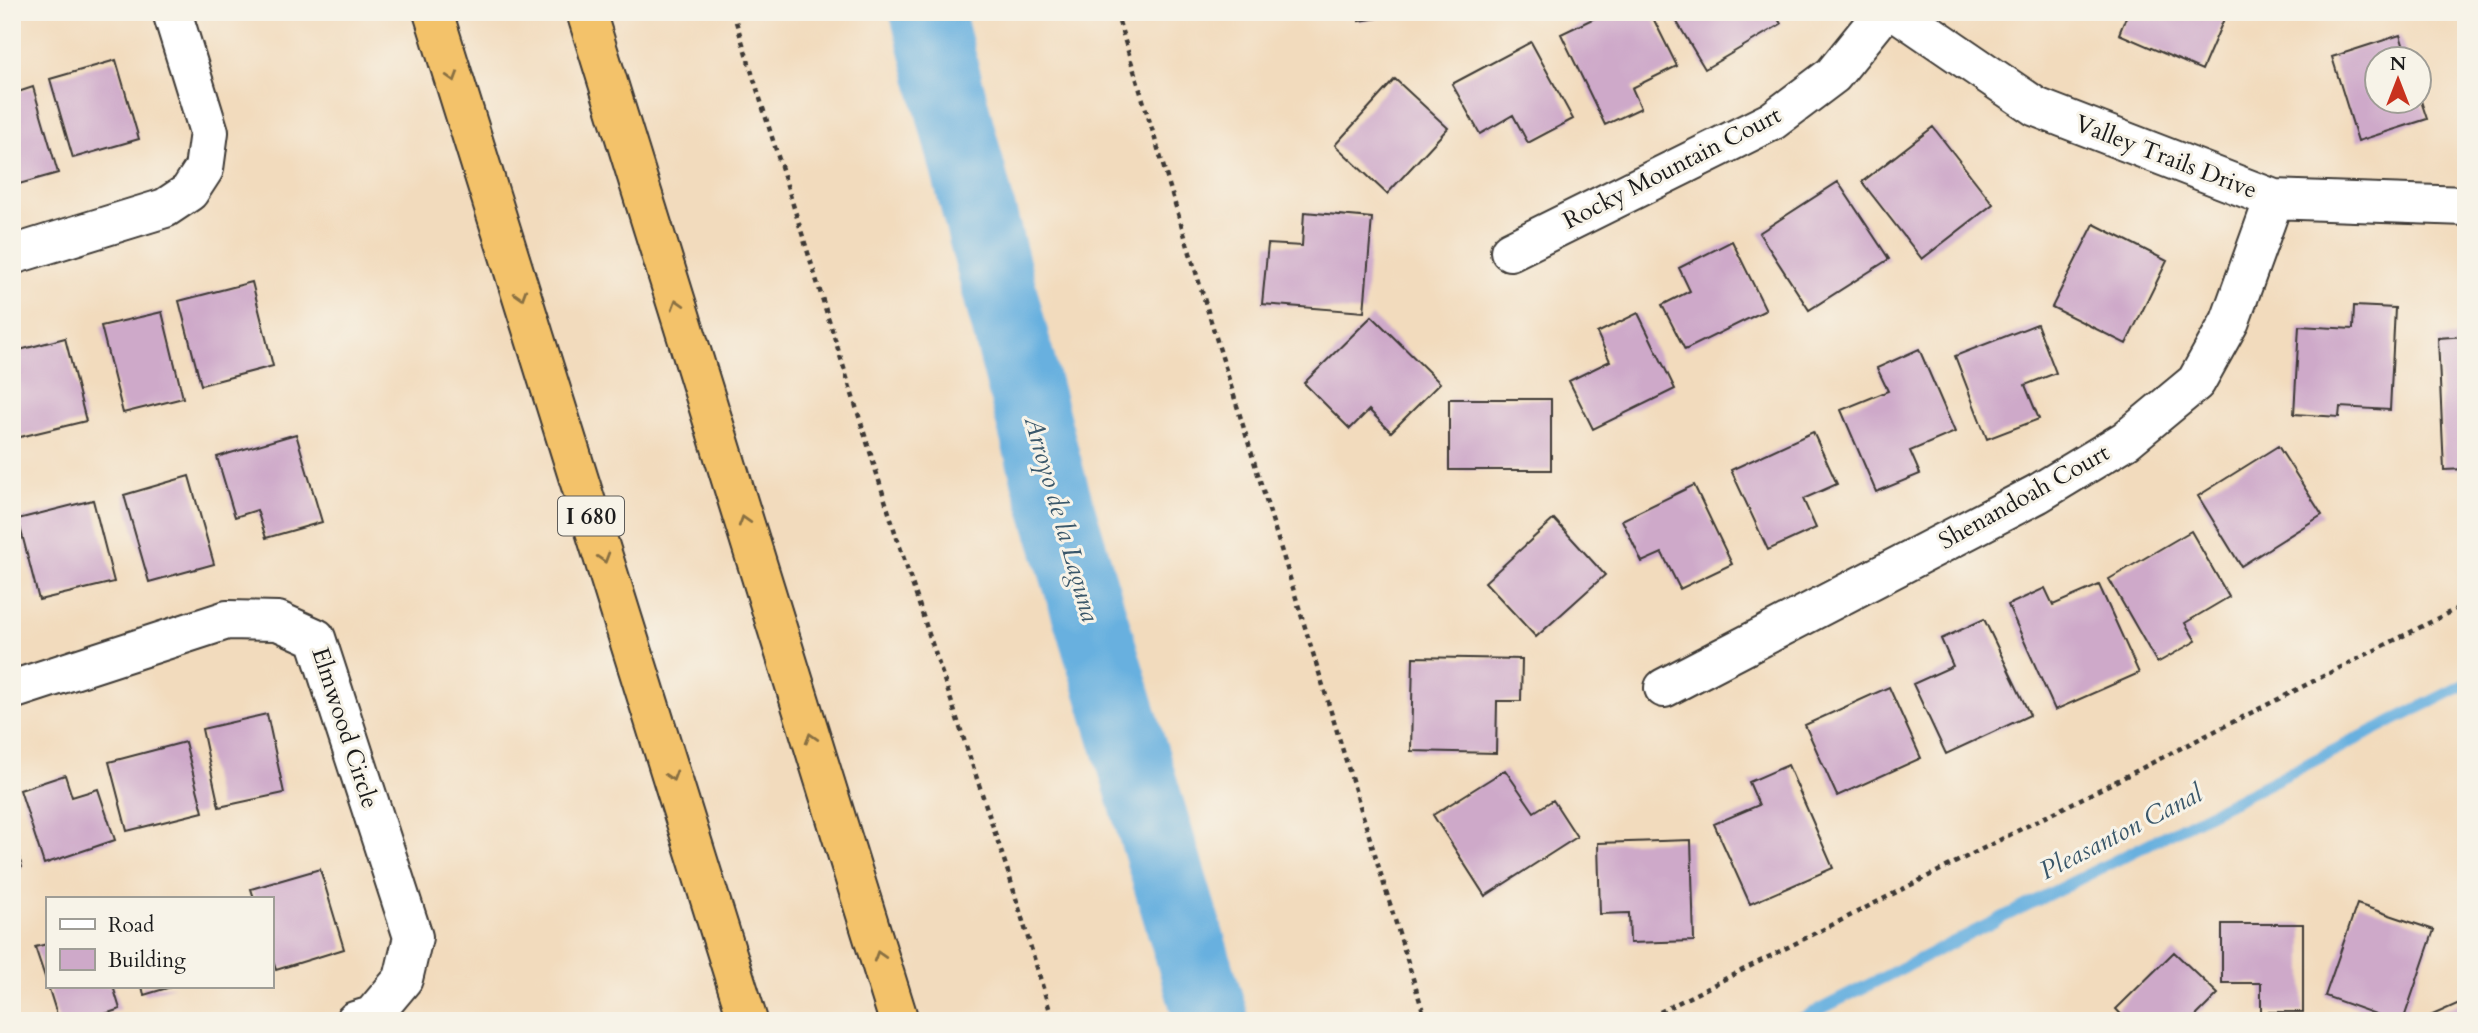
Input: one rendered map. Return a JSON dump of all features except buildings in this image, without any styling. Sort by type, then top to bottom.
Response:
[{"type":"highway","name":"I 680","points":[[433,12],[748,1021]]},
{"type":"highway","points":[[586,12],[899,1021]]},
{"type":"street","points":[[12,255],[165,208],[189,192],[204,169],[209,132],[172,12]]},
{"type":"street","name":"Rocky Mountain Court","points":[[1510,251],[1772,121],[1833,75],[1884,12]]},
{"type":"street","name":"Valley Trails Drive","points":[[1897,12],[2036,107],[2274,199],[2466,206]]},
{"type":"street","name":"Shenandoah Court","points":[[1664,688],[2037,494],[2126,440],[2196,382],[2230,321],[2274,199]]},
{"type":"street","name":"Elmwood Circle","points":[[12,690],[227,620],[278,621],[316,638],[413,937],[403,979],[372,1016],[355,1021]]},
{"type":"path","points":[[733,12],[895,533],[1005,863],[1053,1021]]},
{"type":"path","points":[[1116,12],[1426,1021]]},
{"type":"path","points":[[1642,1021],[2466,604]]},
{"type":"waterway","name":"Arroyo de la Laguna","points":[[927,12],[1049,481],[1212,1021]]},
{"type":"waterway","name":"Pleasanton Canal","points":[[1797,1021],[2466,684]]}]
